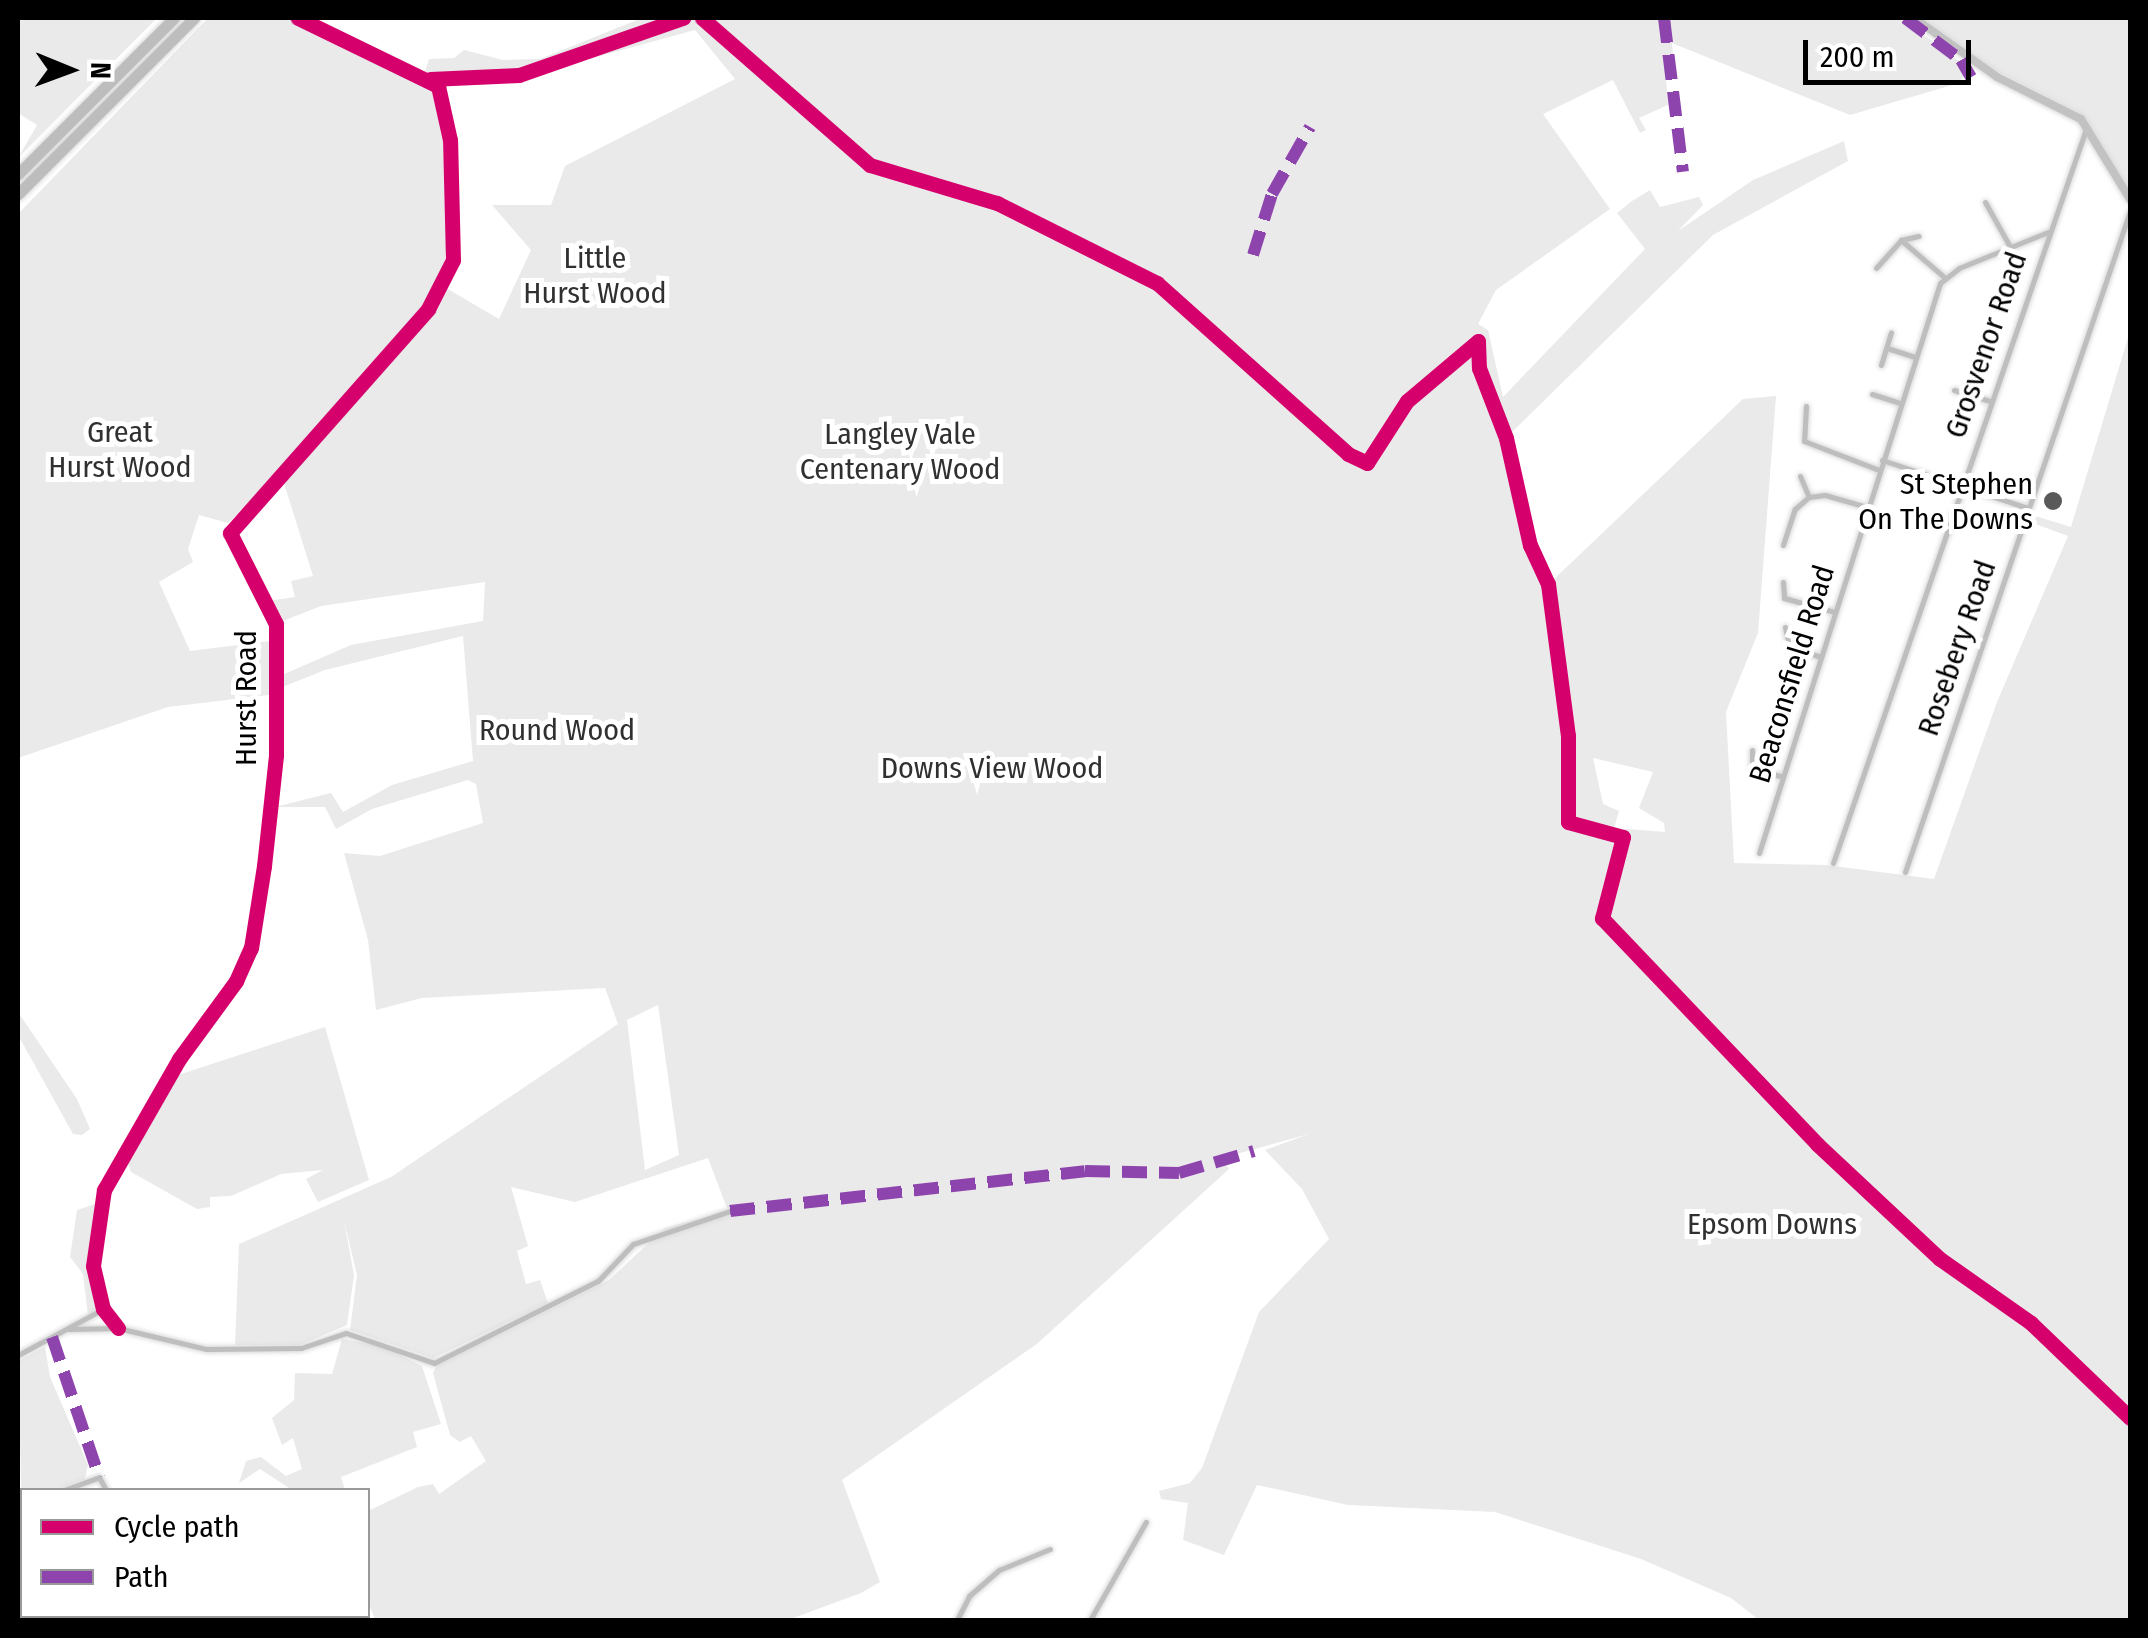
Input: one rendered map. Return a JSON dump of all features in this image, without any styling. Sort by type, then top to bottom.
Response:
[{"type":"highway","points":[[18,174],[174,18]]},
{"type":"highway","points":[[18,194],[194,18]]},
{"type":"street","points":[[298,18],[430,79],[450,80],[520,75],[683,18]]},
{"type":"street","points":[[1914,18],[1998,76],[2088,127],[2130,198]]},
{"type":"street","points":[[430,79],[442,95],[450,80]]},
{"type":"street","name":"Hurst Road","points":[[100,1312],[93,1266],[104,1190],[179,1059],[236,981],[256,920],[276,755],[276,624],[230,532],[428,309],[445,281],[454,211],[442,95]]},
{"type":"street","name":"Grosvenor Road","points":[[1832,863],[2048,232],[2088,127]]},
{"type":"street","points":[[1985,202],[2009,246]]},
{"type":"street","name":"Rosebery Road","points":[[1906,872],[2130,212]]},
{"type":"street","points":[[1901,240],[1944,277],[2048,232]]},
{"type":"street","points":[[1876,268],[1901,240],[1919,236]]},
{"type":"street","name":"Beaconsfield Road","points":[[1759,853],[1900,403],[1944,277]]},
{"type":"street","points":[[1881,365],[1891,333]]},
{"type":"street","points":[[1886,348],[1915,357]]},
{"type":"street","points":[[1954,390],[1990,402]]},
{"type":"street","points":[[1872,394],[1900,403]]},
{"type":"street","points":[[1806,406],[1801,434],[1806,443],[1879,470]]},
{"type":"street","points":[[1882,460],[2028,508]]},
{"type":"street","points":[[1800,476],[1808,497]]},
{"type":"street","points":[[1808,497],[1868,507]]},
{"type":"street","points":[[1782,546],[1795,509],[1808,497]]},
{"type":"street","points":[[1783,582],[1784,598],[1835,612]]},
{"type":"street","points":[[1785,627],[1790,646],[1821,657]]},
{"type":"street","points":[[1784,653],[1790,646]]},
{"type":"street","points":[[1752,750],[1752,769],[1783,777]]},
{"type":"street","points":[[69,1328],[118,1328],[206,1349],[301,1348],[346,1333],[434,1363],[598,1281],[633,1244],[730,1211]]},
{"type":"street","points":[[100,1312],[104,1326]]},
{"type":"street","points":[[100,1312],[118,1328]]},
{"type":"street","points":[[18,1355],[100,1312]]},
{"type":"street","points":[[70,1488],[100,1477],[105,1488]]},
{"type":"street","points":[[1090,1620],[1146,1522]]},
{"type":"street","points":[[957,1620],[969,1596],[998,1570],[1050,1549]]},
{"type":"green space","points":[[18,18],[157,18],[18,158],[37,125],[18,113]]},
{"type":"green space","points":[[208,18],[290,18],[431,83],[444,111],[451,217],[441,285],[499,319],[531,250],[492,205],[551,205],[565,166],[735,79],[695,30],[509,81],[691,18],[1901,18],[1959,61],[1966,73],[1959,83],[1850,115],[1672,43],[1675,76],[1666,79],[1668,105],[1639,118],[1646,130],[1640,133],[1613,80],[1543,114],[1610,209],[1496,290],[1478,324],[1488,330],[1503,397],[1645,249],[1617,213],[1632,201],[1650,190],[1660,207],[1699,197],[1703,205],[1678,231],[1753,180],[1844,141],[1848,161],[1713,235],[1507,437],[1537,556],[1551,582],[1743,399],[1776,396],[1758,633],[1726,712],[1734,863],[1826,865],[1934,879],[1997,702],[2068,536],[2027,521],[2029,514],[2071,527],[2130,331],[2130,1620],[1759,1620],[1731,1598],[1641,1559],[1495,1512],[1348,1505],[1257,1485],[1224,1555],[1183,1540],[1188,1503],[1161,1499],[1159,1491],[1190,1483],[1202,1468],[1259,1312],[1329,1239],[1302,1189],[1265,1150],[1309,1134],[1222,1158],[1229,1169],[1038,1343],[842,1480],[880,1582],[861,1593],[788,1620],[375,1620],[370,1606],[370,1510],[418,1487],[433,1484],[439,1494],[486,1461],[471,1436],[460,1442],[450,1435],[433,1373],[437,1365],[609,1280],[665,1228],[728,1211],[708,1158],[575,1202],[511,1187],[528,1246],[517,1251],[526,1284],[540,1280],[548,1303],[433,1358],[350,1330],[357,1275],[344,1221],[354,1275],[347,1325],[300,1345],[235,1345],[239,1244],[391,1177],[618,1024],[605,988],[422,998],[376,1010],[368,940],[344,853],[380,856],[483,823],[476,784],[468,780],[372,809],[336,829],[325,807],[275,807],[331,793],[343,812],[392,785],[473,761],[463,636],[325,670],[275,690],[275,678],[351,645],[483,621],[485,582],[321,606],[278,623],[268,601],[295,597],[291,581],[313,576],[283,480],[262,489],[228,523],[199,515],[188,549],[193,562],[159,582],[190,651],[269,641],[269,695],[168,707],[18,758],[18,214]],"holes":[[[1593,758],[1653,772],[1639,808],[1664,823],[1665,832],[1614,828],[1619,811],[1603,804]],[[658,1005],[679,1155],[645,1170],[627,1020]]]},
{"type":"green space","points":[[642,18],[671,18],[515,71],[425,72],[429,59],[454,58],[464,50],[503,60],[540,59]]},
{"type":"green space","points":[[1919,18],[2130,18],[2130,192],[2083,115],[1981,63]]},
{"type":"green space","points":[[18,1012],[77,1099],[90,1129],[82,1135],[73,1134],[18,1035]]},
{"type":"green space","points":[[325,1027],[369,1180],[318,1202],[306,1179],[323,1170],[281,1174],[231,1196],[210,1197],[210,1207],[197,1209],[131,1172],[127,1161],[172,1077]]},
{"type":"green space","points":[[95,1204],[90,1258],[101,1308],[88,1316],[83,1274],[70,1257],[77,1210]]},
{"type":"green space","points":[[342,1339],[382,1346],[422,1366],[441,1424],[413,1432],[417,1447],[341,1477],[344,1488],[289,1488],[260,1469],[239,1483],[246,1461],[261,1457],[286,1476],[302,1469],[293,1438],[282,1445],[272,1418],[294,1400],[295,1373],[332,1374]]},
{"type":"green space","points":[[45,1347],[50,1377],[88,1465],[85,1479],[61,1488],[21,1488],[18,1361]]},
{"type":"marked path","points":[[1664,18],[1683,172]]},
{"type":"marked path","points":[[1905,18],[1961,60],[1971,77]]},
{"type":"marked path","points":[[1253,255],[1272,194],[1310,127]]},
{"type":"marked path","points":[[730,1211],[1085,1171],[1179,1173],[1254,1151]]},
{"type":"marked path","points":[[52,1337],[99,1477]]},
{"type":"cycle path","points":[[118,1328],[103,1309],[93,1266],[104,1190],[179,1059],[236,981],[251,948],[264,866],[276,755],[276,624],[230,533],[428,309],[453,260],[450,140],[438,86],[298,18]]},
{"type":"cycle path","points":[[430,79],[519,75],[683,18]]},
{"type":"cycle path","points":[[702,18],[870,165],[997,203],[1157,283],[1348,454],[1367,463],[1407,401],[1478,341]]},
{"type":"cycle path","points":[[1478,341],[1479,368],[1506,438],[1530,545],[1548,584],[1568,736],[1568,822],[1623,837],[1602,918],[1817,1144],[1940,1259],[2031,1323],[2130,1418]]},
{"type":"place","name":"St Stephen On The Downs","points":[[2053,501]]},
{"type":"park label","name":"Little Hurst Wood","points":[[595,275]]},
{"type":"park label","name":"Great Hurst Wood","points":[[120,449]]},
{"type":"park label","name":"Langley Vale Centenary Wood","points":[[900,451]]},
{"type":"park label","name":"Round Wood","points":[[557,730]]},
{"type":"park label","name":"Downs View Wood","points":[[992,768]]},
{"type":"park label","name":"Epsom Downs","points":[[1772,1224]]}]
